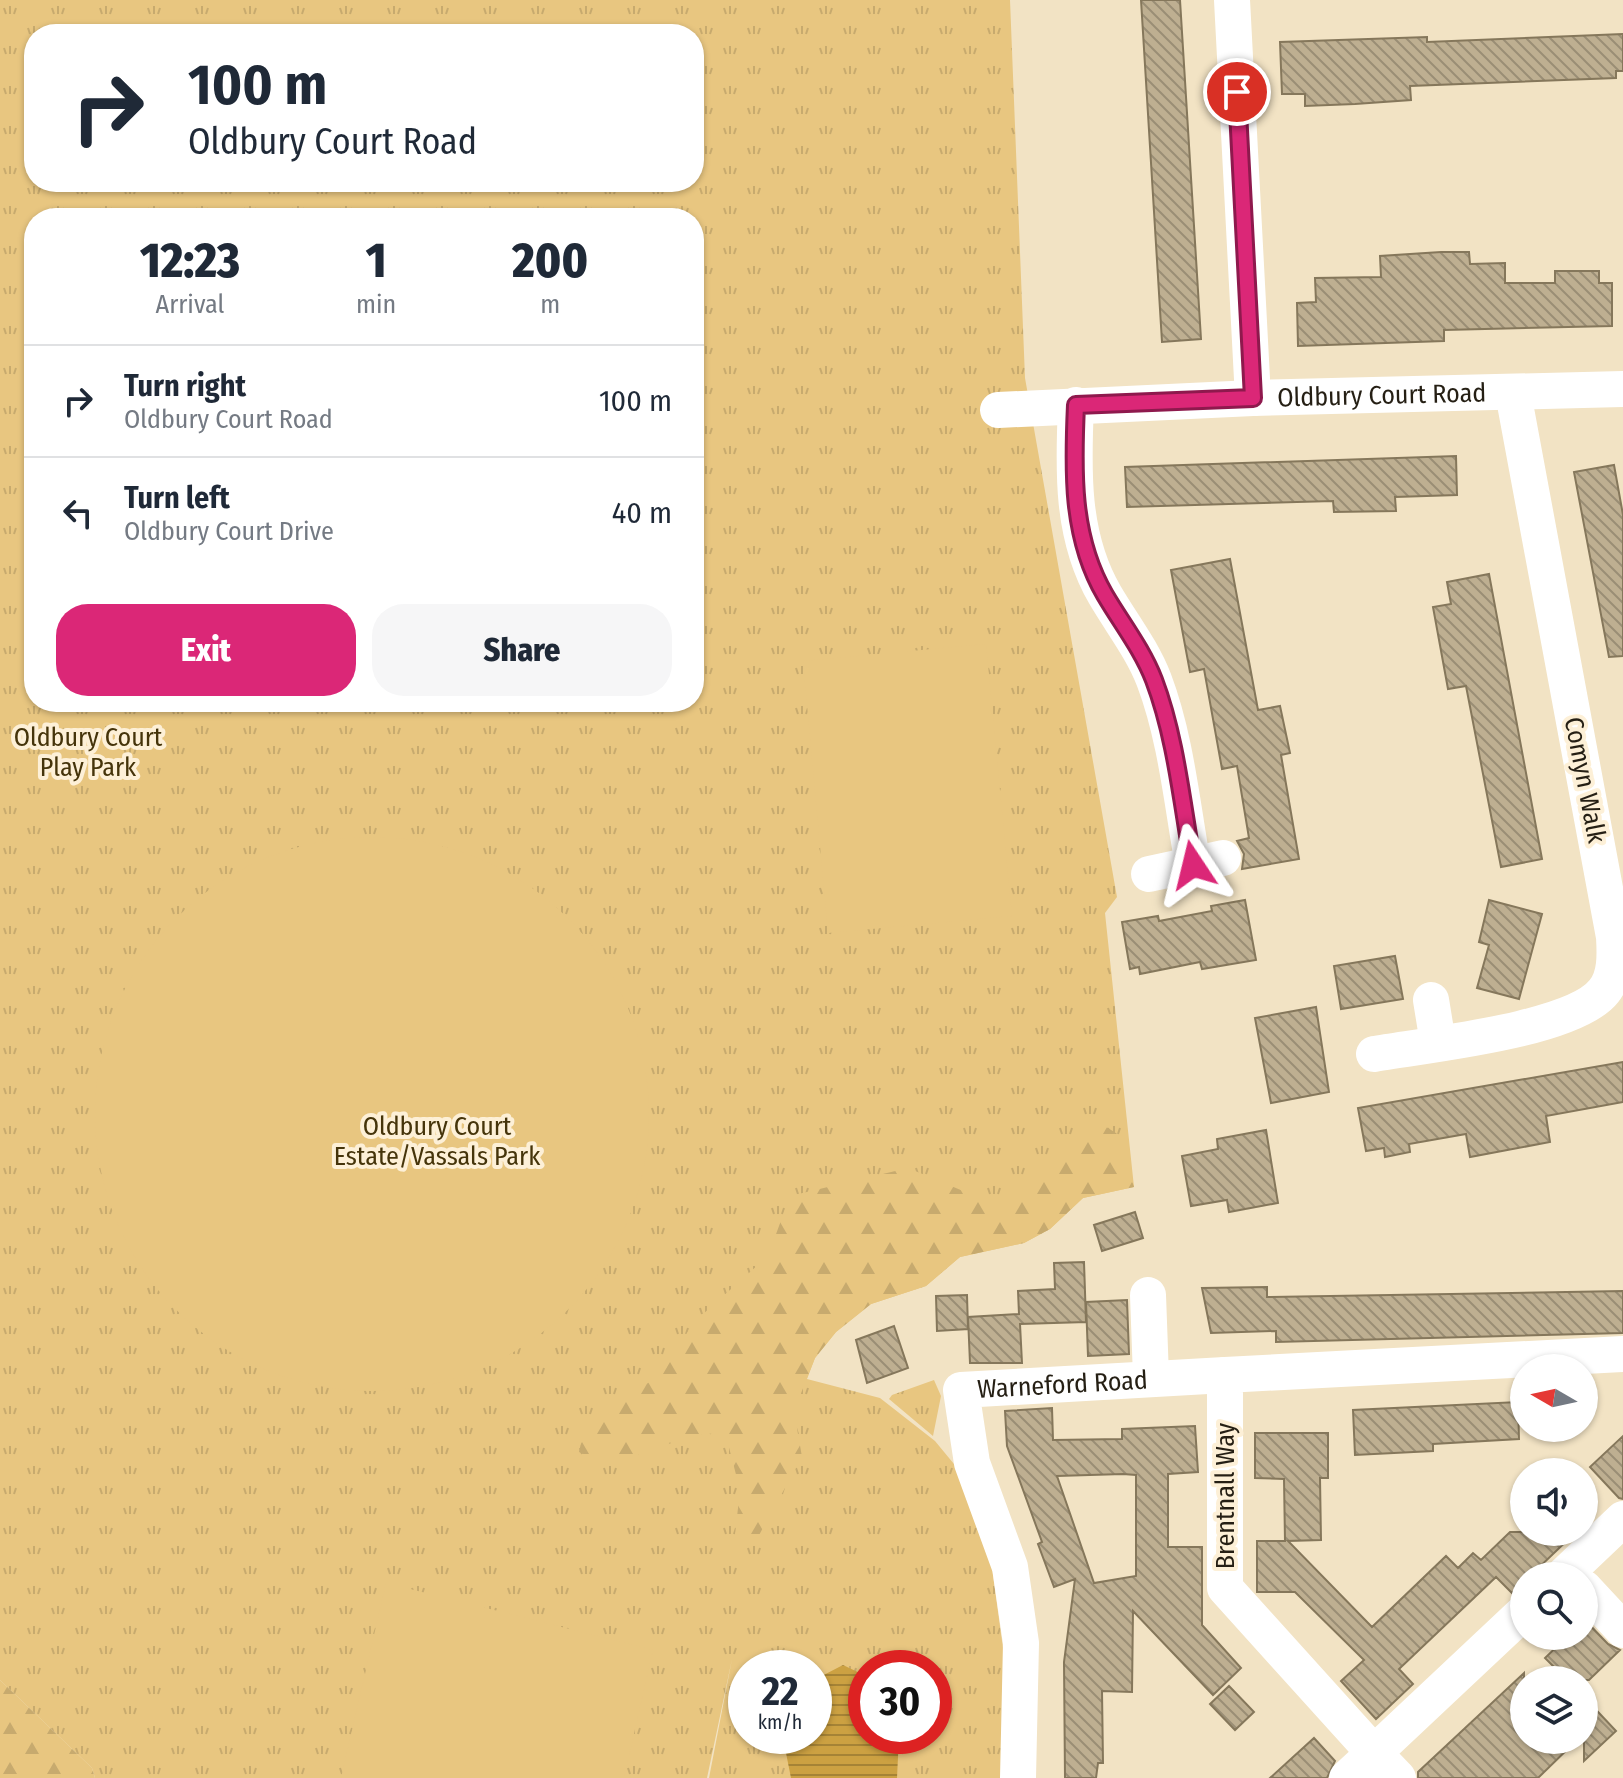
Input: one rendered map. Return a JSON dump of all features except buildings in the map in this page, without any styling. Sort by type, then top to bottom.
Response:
[{"type":"street","points":[[1232,0],[1253,398]]},
{"type":"street","name":"Oldbury Court Road","points":[[998,410],[1253,398],[1623,389]]},
{"type":"street","name":"Comyn Walk","points":[[1374,1054],[1551,1021],[1575,1013],[1606,989],[1614,959],[1614,937],[1513,393]]},
{"type":"street","points":[[1076,405],[1075,496],[1081,531],[1099,584],[1142,652],[1157,690],[1208,862],[1149,874]]},
{"type":"street","points":[[1431,1000],[1438,1043]]},
{"type":"street","points":[[1148,1295],[1151,1377]]},
{"type":"street","points":[[1225,1375],[1623,1354]]},
{"type":"street","name":"Warneford Road","points":[[1018,1778],[1019,1628],[1010,1567],[972,1463],[961,1390],[1225,1375]]},
{"type":"street","name":"Brentnall Way","points":[[1225,1375],[1225,1588],[1386,1766]]},
{"type":"street","points":[[1586,1562],[1623,1519]]},
{"type":"street","points":[[1598,1605],[1623,1630]]},
{"type":"street","points":[[1347,1778],[1386,1766],[1510,1628]]},
{"type":"green space","name":"Oldbury Court Estate/Vassals Park","points":[[0,0],[1010,0],[1025,378],[1117,897],[1105,913],[1134,1187],[1083,1198],[1050,1229],[1024,1243],[960,1257],[926,1286],[871,1304],[836,1332],[815,1358],[807,1379],[880,1398],[935,1441],[968,1481],[992,1568],[1003,1648],[1006,1778],[709,1778],[728,1680],[728,1754],[832,1754],[832,1650],[728,1650],[728,1678],[707,1778],[95,1778],[92,1768],[0,1680]]},
{"type":"green space","points":[[986,644],[1012,916],[828,933],[803,661]]},
{"type":"green space","points":[[372,837],[426,842],[478,858],[526,884],[568,918],[602,960],[628,1008],[644,1060],[649,1114],[644,1168],[628,1220],[602,1268],[568,1310],[526,1344],[478,1370],[426,1386],[372,1391],[318,1386],[266,1370],[218,1344],[176,1310],[142,1268],[116,1220],[100,1168],[95,1114],[100,1060],[116,1008],[142,960],[176,918],[218,884],[266,858],[318,842]]},
{"type":"green space","points":[[1100,1123],[1119,1135],[1134,1187],[1083,1198],[1050,1229],[1024,1243],[960,1257],[926,1286],[871,1304],[836,1332],[815,1358],[794,1411],[802,1457],[758,1537],[735,1535],[740,1490],[725,1432],[692,1437],[620,1459],[593,1457],[579,1452],[584,1429],[620,1398],[661,1376],[693,1323],[768,1256],[790,1196],[908,1168],[987,1201],[1020,1193],[1050,1157],[1058,1142]]},
{"type":"green space","points":[[934,1380],[941,1396],[933,1436],[889,1399],[892,1395]]},
{"type":"green space","points":[[386,1583],[653,1650],[624,1778],[341,1778]]},
{"type":"green space","points":[[0,1680],[92,1768],[95,1778],[0,1778]]},
{"type":"shaded area","points":[[843,1665],[848,1667],[848,1754],[898,1754],[897,1778],[791,1778],[786,1754],[832,1754],[832,1671]]},
{"type":"route","points":[[1193,865],[1173,751],[1157,690],[1142,652],[1099,584],[1081,531],[1075,496],[1076,405],[1253,398],[1237,92]]},
{"type":"park label","name":"Oldbury Court Play Park","points":[[88,752]]}]
